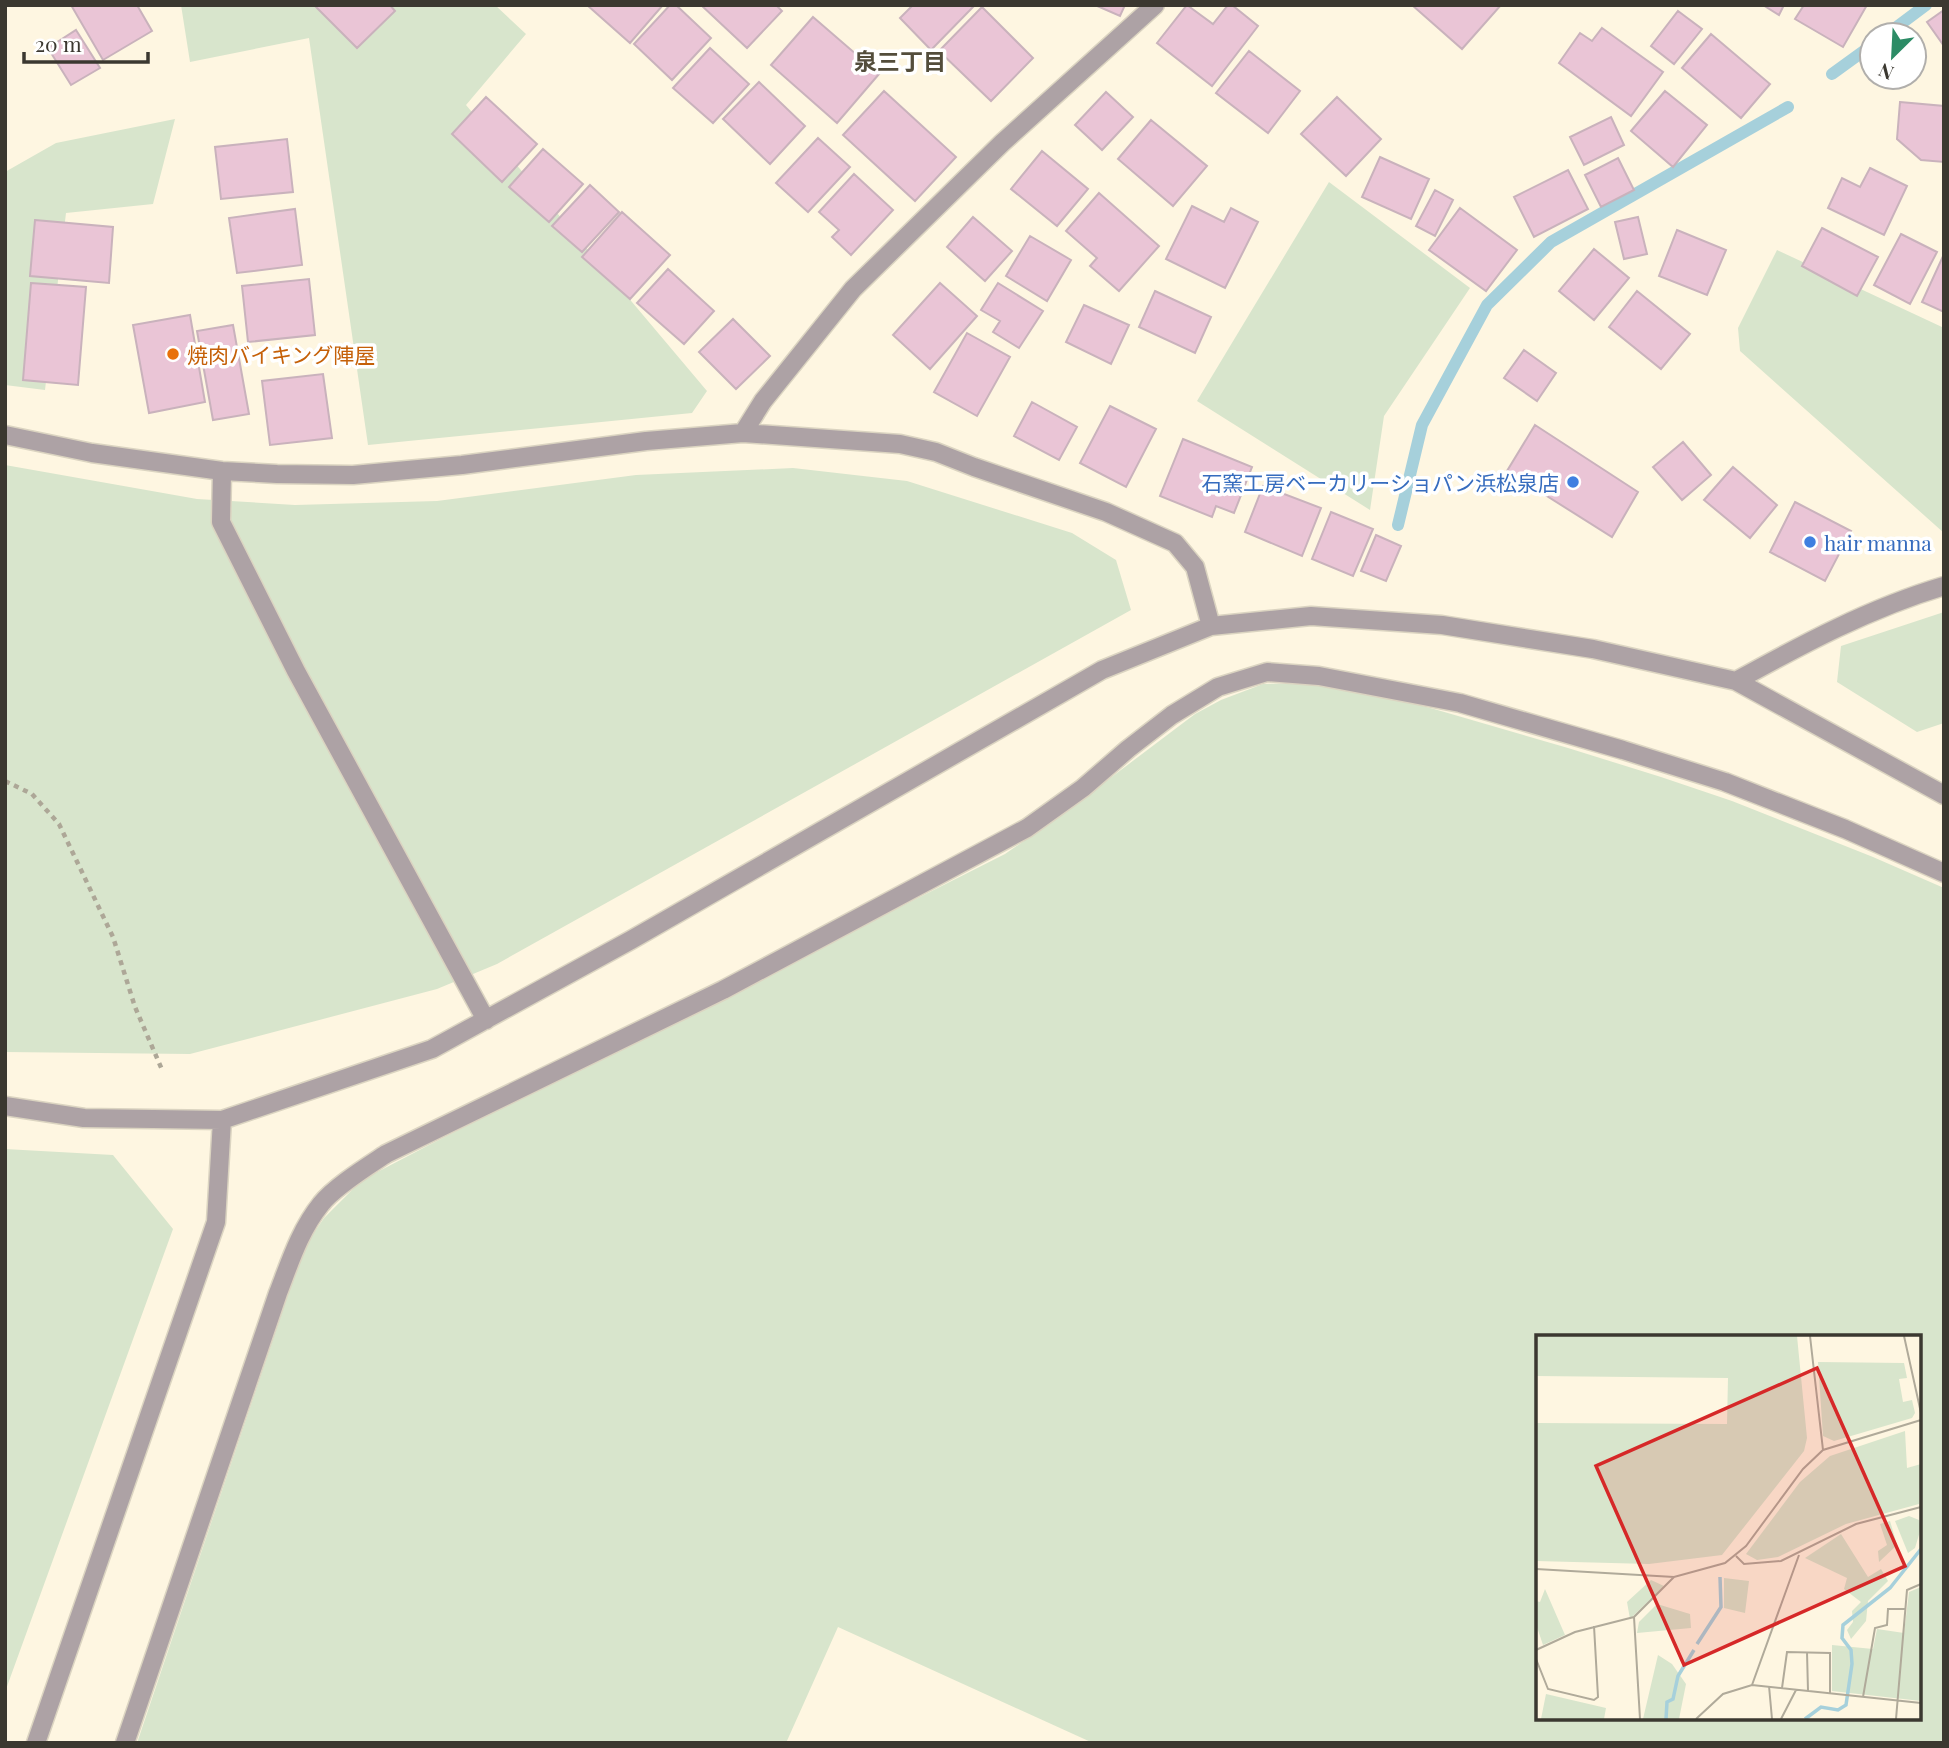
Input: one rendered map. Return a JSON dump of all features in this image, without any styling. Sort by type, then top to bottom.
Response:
[{"type":"street","points":[[743,433],[763,401],[853,289],[1002,143],[1154,5]]},
{"type":"street","points":[[5,435],[92,453],[222,471],[353,475],[462,465],[646,441],[743,433],[900,444],[936,452],[1106,512],[1175,543],[1195,567],[1211,626]]},
{"type":"street","points":[[222,471],[221,522],[296,671],[486,1020]]},
{"type":"street","points":[[1736,681],[1819,635],[1909,597],[1944,586]]},
{"type":"street","points":[[5,1106],[84,1118],[222,1119],[432,1049],[631,940],[1102,670],[1211,626],[1311,615],[1442,625],[1593,649],[1736,681],[1944,795]]},
{"type":"street","points":[[125,1743],[278,1293],[300,1237],[322,1202],[386,1154],[723,990],[1027,828],[1083,788],[1172,715],[1219,687],[1268,672],[1319,676],[1460,703],[1725,782],[1845,829],[1944,873]]},
{"type":"street","points":[[36,1743],[216,1222],[222,1119]]},
{"type":"path","points":[[5,781],[32,794],[59,824],[113,937],[135,1007],[163,1072]]},
{"type":"green space","points":[[181,5],[495,5],[526,34],[466,105],[707,391],[692,413],[368,445],[309,38],[190,62]]},
{"type":"green space","points":[[175,119],[153,204],[66,213],[45,390],[5,385],[5,172],[56,143]]},
{"type":"green space","points":[[1329,182],[1470,288],[1384,416],[1370,510],[1197,401]]},
{"type":"green space","points":[[1777,250],[1942,327],[1944,324],[1944,533],[1740,351],[1738,328]]},
{"type":"green space","points":[[5,465],[197,499],[295,505],[437,501],[636,475],[793,468],[907,481],[1072,533],[1116,560],[1131,610],[497,964],[437,989],[190,1054],[5,1052]]},
{"type":"green space","points":[[1944,612],[1944,723],[1917,732],[1837,682],[1841,646]]},
{"type":"green space","points":[[1311,683],[1365,691],[1568,748],[1732,801],[1944,888],[1944,1743],[1093,1743],[838,1627],[786,1743],[137,1743],[298,1265],[309,1240],[324,1218],[362,1180],[1005,854],[1195,714],[1221,700],[1263,684]]},
{"type":"green space","points":[[5,1149],[113,1155],[173,1229],[5,1692]]},
{"type":"building","points":[[71,5],[137,5],[152,31],[103,60]]},
{"type":"building","points":[[314,5],[390,5],[395,11],[357,48]]},
{"type":"building","points":[[587,5],[663,5],[630,43]]},
{"type":"building","points":[[670,5],[676,5],[711,38],[672,80],[634,44]]},
{"type":"building","points":[[701,5],[776,5],[782,11],[747,48]]},
{"type":"building","points":[[913,5],[974,6],[931,50],[900,18]]},
{"type":"building","points":[[1095,5],[1125,5],[1120,16]]},
{"type":"building","points":[[1187,5],[1213,24],[1228,5],[1232,5],[1258,26],[1212,86],[1157,43]]},
{"type":"building","points":[[1412,5],[1501,5],[1462,49]]},
{"type":"building","points":[[1763,5],[1784,5],[1779,15]]},
{"type":"building","points":[[1804,5],[1867,5],[1843,47],[1795,19]]},
{"type":"building","points":[[982,7],[1033,58],[991,101],[939,51]]},
{"type":"building","points":[[1944,10],[1944,46],[1928,23]]},
{"type":"building","points":[[1678,11],[1702,29],[1674,64],[1651,46]]},
{"type":"building","points":[[813,17],[879,74],[837,123],[771,65]]},
{"type":"building","points":[[1602,28],[1663,72],[1631,116],[1559,63],[1580,33],[1592,41]]},
{"type":"building","points":[[76,30],[100,68],[71,85],[48,48]]},
{"type":"building","points":[[1711,34],[1770,84],[1741,118],[1682,68]]},
{"type":"building","points":[[710,48],[749,84],[713,123],[673,88]]},
{"type":"building","points":[[1249,51],[1300,91],[1268,133],[1216,93]]},
{"type":"building","points":[[759,82],[805,126],[770,164],[723,119]]},
{"type":"building","points":[[884,91],[956,157],[915,201],[843,135]]},
{"type":"building","points":[[1665,91],[1707,125],[1673,167],[1631,131]]},
{"type":"building","points":[[1106,92],[1133,117],[1102,150],[1075,125]]},
{"type":"building","points":[[486,97],[537,144],[502,182],[452,134]]},
{"type":"building","points":[[1337,97],[1381,139],[1346,176],[1301,134]]},
{"type":"building","points":[[1900,102],[1944,106],[1944,162],[1921,160],[1897,139]]},
{"type":"building","points":[[1611,117],[1624,145],[1584,165],[1570,137]]},
{"type":"building","points":[[1151,120],[1207,166],[1173,206],[1118,159]]},
{"type":"building","points":[[818,138],[850,167],[808,212],[776,183]]},
{"type":"building","points":[[287,139],[293,192],[221,199],[215,147]]},
{"type":"building","points":[[543,149],[583,184],[549,222],[509,187]]},
{"type":"building","points":[[1042,151],[1088,189],[1057,226],[1011,189]]},
{"type":"building","points":[[1380,157],[1429,179],[1411,219],[1362,197]]},
{"type":"building","points":[[1618,158],[1634,190],[1601,207],[1585,175]]},
{"type":"building","points":[[1870,168],[1907,186],[1884,235],[1828,208],[1842,178],[1860,187]]},
{"type":"building","points":[[1568,170],[1588,209],[1534,237],[1514,197]]},
{"type":"building","points":[[854,174],[893,210],[851,255],[832,237],[839,230],[819,212]]},
{"type":"building","points":[[590,185],[619,212],[582,252],[552,226]]},
{"type":"building","points":[[1435,190],[1453,200],[1435,236],[1416,226]]},
{"type":"building","points":[[1099,193],[1159,246],[1119,291],[1090,266],[1097,258],[1066,231]]},
{"type":"building","points":[[1192,206],[1224,222],[1231,208],[1258,222],[1225,288],[1166,259]]},
{"type":"building","points":[[1460,208],[1517,250],[1486,291],[1429,250]]},
{"type":"building","points":[[295,209],[302,265],[237,273],[229,218]]},
{"type":"building","points":[[622,212],[670,255],[630,299],[582,257]]},
{"type":"building","points":[[973,217],[1012,251],[985,281],[947,247]]},
{"type":"building","points":[[1638,217],[1647,254],[1624,259],[1615,222]]},
{"type":"building","points":[[35,220],[113,227],[109,283],[30,276]]},
{"type":"building","points":[[1822,228],[1878,257],[1857,296],[1802,266]]},
{"type":"building","points":[[1677,230],[1726,250],[1707,295],[1659,276]]},
{"type":"building","points":[[1901,234],[1937,252],[1910,304],[1874,285]]},
{"type":"building","points":[[1030,236],[1071,260],[1047,301],[1006,276]]},
{"type":"building","points":[[1594,249],[1629,278],[1594,320],[1559,291]]},
{"type":"building","points":[[1944,254],[1944,312],[1922,302]]},
{"type":"building","points":[[668,269],[714,311],[684,344],[637,303]]},
{"type":"building","points":[[309,279],[315,335],[248,342],[242,286]]},
{"type":"building","points":[[31,283],[86,287],[78,385],[23,380]]},
{"type":"building","points":[[940,283],[977,316],[930,369],[893,335]]},
{"type":"building","points":[[998,283],[1043,311],[1019,348],[993,332],[1000,321],[981,310]]},
{"type":"building","points":[[1155,291],[1211,317],[1195,353],[1139,327]]},
{"type":"building","points":[[1637,291],[1690,334],[1661,369],[1609,327]]},
{"type":"building","points":[[1084,305],[1129,325],[1111,364],[1066,342]]},
{"type":"building","points":[[190,315],[205,402],[149,413],[133,325]]},
{"type":"building","points":[[733,319],[770,356],[736,389],[699,352]]},
{"type":"building","points":[[233,325],[249,414],[213,420],[197,331]]},
{"type":"building","points":[[967,333],[1010,357],[977,416],[934,392]]},
{"type":"building","points":[[1524,350],[1556,373],[1537,401],[1504,378]]},
{"type":"building","points":[[323,374],[332,438],[270,445],[262,381]]},
{"type":"building","points":[[1032,402],[1077,427],[1059,460],[1014,436]]},
{"type":"building","points":[[1110,406],[1156,429],[1126,487],[1080,463]]},
{"type":"building","name":"石窯工房ベーカリーショパン浜松泉店","points":[[1535,425],[1638,492],[1612,537],[1507,471]]},
{"type":"building","points":[[1183,439],[1252,467],[1234,513],[1216,506],[1212,517],[1160,496]]},
{"type":"building","points":[[1683,442],[1711,475],[1682,500],[1653,467]]},
{"type":"building","points":[[1733,467],[1777,505],[1750,538],[1704,500]]},
{"type":"building","points":[[1263,486],[1321,508],[1302,556],[1245,532]]},
{"type":"building","points":[[1795,502],[1851,531],[1825,581],[1770,552]]},
{"type":"building","points":[[1331,512],[1373,529],[1353,576],[1312,559]]},
{"type":"building","points":[[1376,535],[1401,546],[1386,581],[1361,571]]},
{"type":"waterway","points":[[1905,21],[1926,5]]},
{"type":"waterway","points":[[1832,74],[1858,55]]},
{"type":"waterway","points":[[1398,525],[1422,425],[1487,305],[1551,242],[1788,107]]},
{"type":"place","name":"焼肉バイキング陣屋","points":[[173,354]]},
{"type":"place","name":"石窯工房ベーカリーショパン浜松泉店","points":[[1573,482]]},
{"type":"place","name":"hair manna","points":[[1810,542]]},
{"type":"district","name":"泉三丁目","points":[[900,60]]}]
